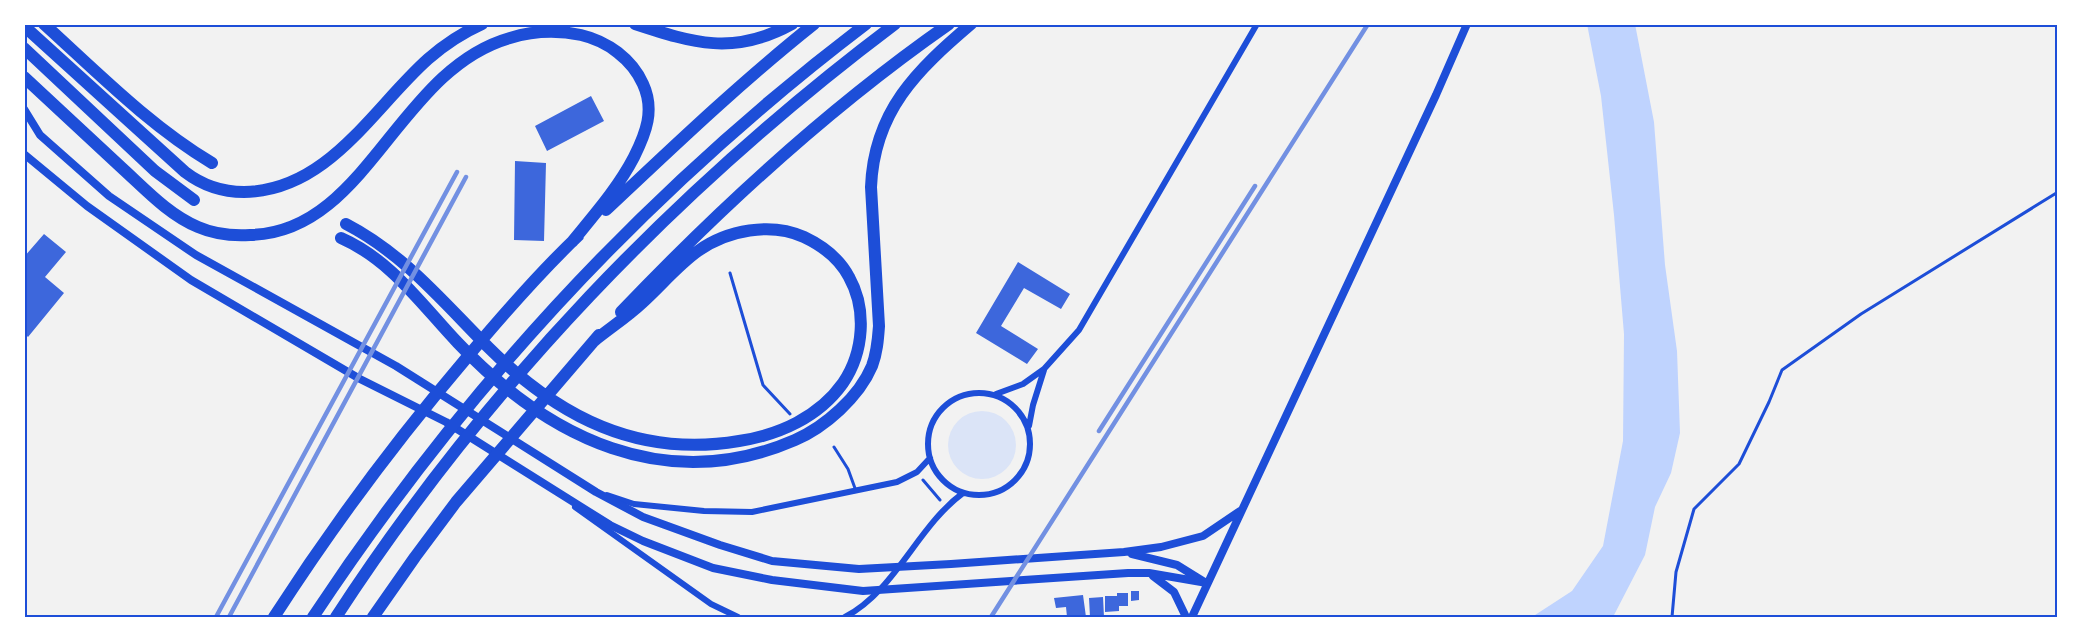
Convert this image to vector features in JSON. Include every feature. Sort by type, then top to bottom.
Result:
[{"type":"highway","points":[[44,24],[149,118],[176,140],[212,163]]},
{"type":"highway","points":[[24,26],[185,172],[217,188],[246,192],[281,186],[308,173],[325,161],[362,130],[428,59],[450,42],[482,24]]},
{"type":"highway","points":[[635,24],[685,40],[719,44],[765,37],[792,24]]},
{"type":"highway","points":[[274,617],[317,550],[367,482],[441,388],[515,302],[572,242],[706,116],[814,24]]},
{"type":"highway","points":[[313,617],[362,543],[419,466],[484,386],[542,321],[621,238],[695,167],[781,92],[866,24]]},
{"type":"highway","points":[[336,617],[386,542],[448,459],[493,403],[554,334],[621,263],[697,191],[796,103],[895,24]]},
{"type":"highway","points":[[373,617],[456,502],[594,341],[658,273],[760,176],[907,53],[949,24]]},
{"type":"highway","points":[[341,238],[368,251],[387,266],[472,357],[503,385],[555,422],[594,442],[642,458],[689,463],[727,459],[771,449],[799,438],[828,419],[850,398],[868,373],[879,337],[871,187],[878,143],[891,111],[923,66],[972,24]]},
{"type":"highway","points":[[24,77],[145,190],[179,217],[209,231],[231,235],[259,235],[294,228],[329,204],[355,179],[425,93],[466,58],[497,42],[527,33],[555,32],[583,35],[614,50],[632,67],[644,87],[649,114],[645,132],[627,170],[572,242]]},
{"type":"highway","points":[[24,48],[155,171],[194,200]]},
{"type":"highway","points":[[346,224],[373,238],[402,261],[434,290],[498,356],[543,394],[608,429],[630,437],[662,444],[714,445],[759,438],[782,430],[813,412],[832,397],[849,373],[859,343],[861,311],[851,279],[836,258],[822,247],[798,234],[784,230],[764,229],[727,236],[698,251],[641,304],[594,341]]},
{"type":"street","points":[[996,394],[1023,384],[1044,369],[1079,330],[1257,24]]},
{"type":"street","points":[[1192,617],[1467,24]]},
{"type":"street","points":[[24,110],[40,135],[109,196],[196,255],[396,366],[596,492],[643,517],[720,545],[772,561],[859,569],[1124,552],[1191,540],[1214,530],[1240,511]]},
{"type":"street","points":[[24,154],[87,206],[191,280],[360,379],[446,422],[610,525],[643,541],[713,568],[772,580],[863,591],[1086,574],[1149,573],[1207,583]]},
{"type":"street","points":[[1029,427],[1021,413],[1010,402],[996,394],[978,392],[959,396],[944,406],[932,422],[928,440],[930,459],[942,479],[963,493],[979,495],[995,493],[1010,485],[1021,474],[1029,459],[1031,443],[1029,427],[1044,369]]},
{"type":"street","points":[[596,492],[634,504],[704,511],[752,512],[897,482],[917,472],[930,459]]},
{"type":"street","points":[[540,482],[711,604],[738,617]]},
{"type":"street","points":[[845,617],[875,594],[945,506],[963,493]]},
{"type":"street","points":[[1124,552],[1177,565],[1207,583]]},
{"type":"street","points":[[1149,573],[1174,592],[1186,617]]},
{"type":"lane","points":[[730,273],[763,385],[790,414]]},
{"type":"lane","points":[[834,447],[848,469],[856,491]]},
{"type":"path","points":[[1672,617],[1676,572],[1694,509],[1739,464],[1782,370],[1861,314],[2058,192]]},
{"type":"path","points":[[922,479],[940,500]]},
{"type":"shaded area","points":[[975,411],[989,411],[1001,416],[1011,426],[1016,445],[1011,464],[1001,474],[989,479],[975,479],[963,474],[953,464],[948,452],[948,438],[953,426],[963,416]]},
{"type":"water","points":[[1587,24],[1635,24],[1654,122],[1665,265],[1677,351],[1680,433],[1671,473],[1655,507],[1645,555],[1613,617],[1532,617],[1572,591],[1603,546],[1623,441],[1624,334],[1614,215],[1601,96]]},
{"type":"building","points":[[591,96],[604,121],[547,151],[535,126]]},
{"type":"building","points":[[515,161],[546,163],[544,241],[514,240]]},
{"type":"building","points":[[44,234],[66,252],[45,277],[64,293],[28,337],[24,333],[24,257]]},
{"type":"building","points":[[1018,262],[1070,294],[1061,309],[1024,288],[1001,326],[1038,349],[1027,364],[976,333]]},
{"type":"building","points":[[1131,591],[1139,591],[1139,600],[1131,601]]},
{"type":"building","points":[[1117,593],[1128,593],[1128,606],[1119,606],[1119,611],[1105,612],[1105,596],[1117,596]]},
{"type":"building","points":[[1083,595],[1086,617],[1067,617],[1066,607],[1056,608],[1054,598]]},
{"type":"building","points":[[1103,597],[1104,617],[1090,617],[1089,598]]},
{"type":"railway","points":[[991,617],[1368,24]]},
{"type":"railway","points":[[216,617],[457,172]]},
{"type":"railway","points":[[229,617],[466,177]]},
{"type":"railway","points":[[1099,431],[1255,186]]}]
